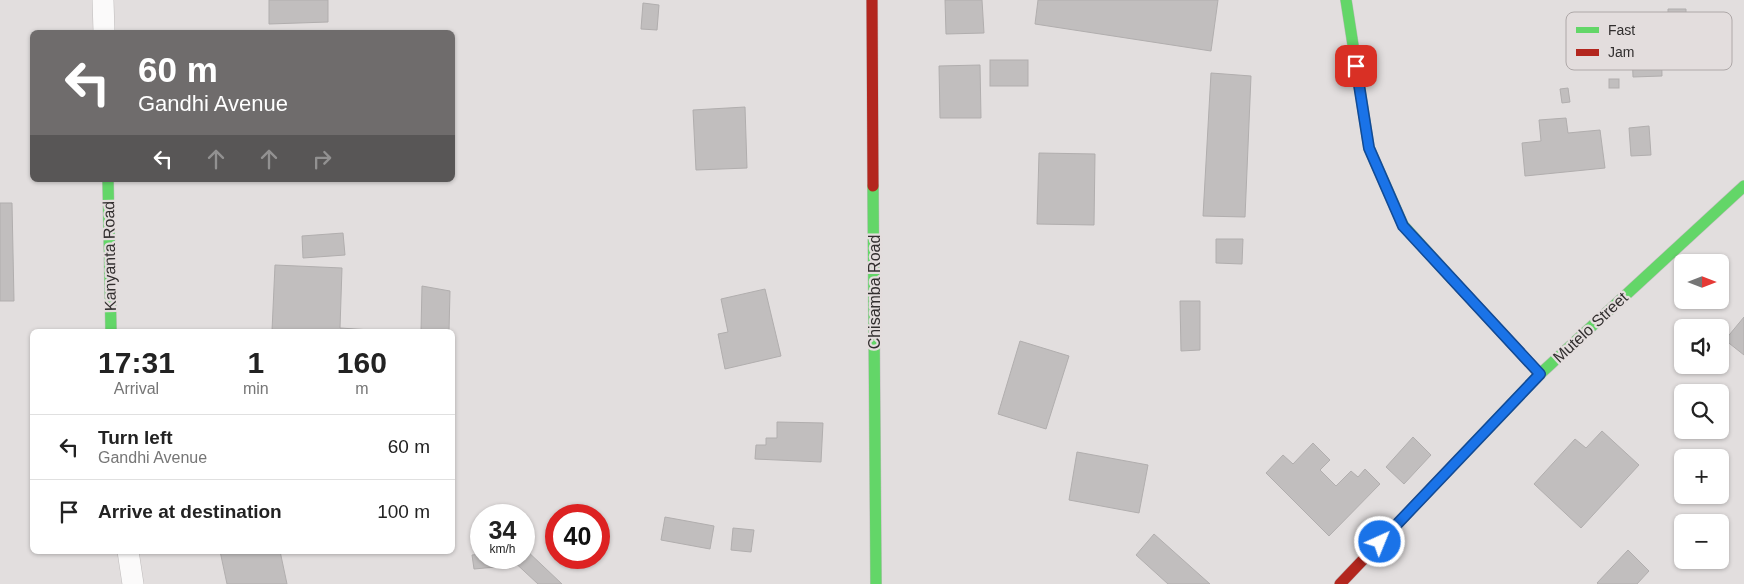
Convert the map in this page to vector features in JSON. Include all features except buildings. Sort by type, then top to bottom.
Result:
[{"type":"street","points":[[103,0],[104,30]]},
{"type":"street","name":"Chisamba Road","points":[[872,0],[876,584]]},
{"type":"street","points":[[1346,0],[1369,148],[1403,226],[1540,374]]},
{"type":"street","name":"Kanyanta Road","points":[[108,182],[112,329]]},
{"type":"street","name":"Mutelo Street","points":[[1340,584],[1540,374],[1744,186]]},
{"type":"street","points":[[128,554],[133,584]]},
{"type":"traffic: fast","points":[[1346,0],[1369,148],[1403,225],[1452,279]]},
{"type":"traffic: fast","points":[[108,182],[111,329]]},
{"type":"traffic: fast","points":[[873,186],[876,584]]},
{"type":"traffic: fast","points":[[1459,459],[1540,374],[1744,186]]},
{"type":"traffic: jam","points":[[872,0],[873,186]]},
{"type":"traffic: jam","points":[[1452,279],[1540,374]]},
{"type":"traffic: jam","points":[[1340,584],[1459,459]]},
{"type":"route","points":[[1356,66],[1369,148],[1403,226],[1540,374],[1380,542]]}]
